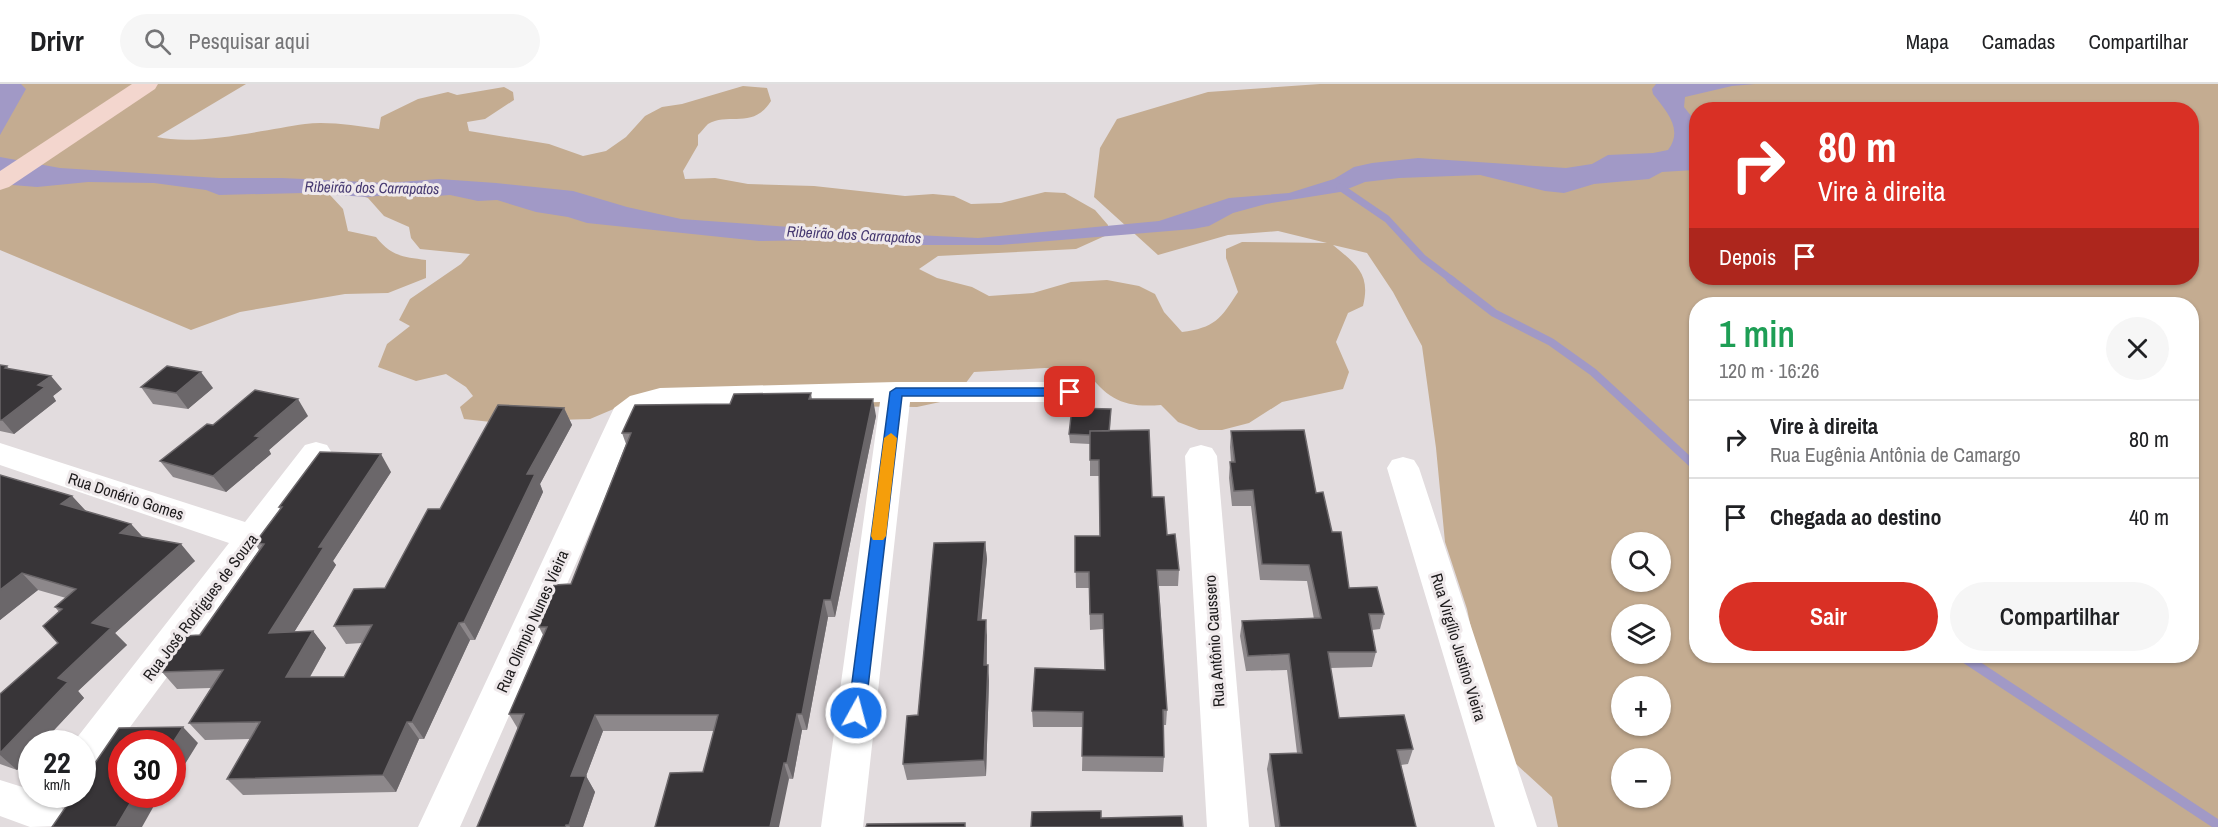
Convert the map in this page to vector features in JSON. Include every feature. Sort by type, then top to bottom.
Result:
[{"type":"street","points":[[0,182],[147,84]]},
{"type":"street","points":[[842,827],[896,392],[1070,392]]},
{"type":"street","name":"Rua Olímpio Nunes Vieira","points":[[439,827],[625,415],[646,401],[660,398],[896,392]]},
{"type":"street","name":"Rua José Rodrigues de Souza","points":[[96,743],[316,453]]},
{"type":"street","name":"Rua Donério Gomes","points":[[0,454],[253,538]]},
{"type":"street","name":"Rua Antônio Caussero","points":[[1201,456],[1228,827]]},
{"type":"street","name":"Rua Virgílio Justino Vieira","points":[[1403,468],[1516,827]]},
{"type":"street","points":[[0,798],[45,812]]},
{"type":"shaded area","points":[[0,84],[246,84],[157,137],[191,140],[314,123],[379,129],[381,117],[418,99],[448,92],[457,95],[504,87],[513,92],[514,100],[485,119],[467,122],[469,131],[549,144],[583,156],[606,151],[626,137],[645,116],[662,107],[682,104],[743,86],[767,88],[771,101],[757,115],[749,118],[716,121],[708,124],[698,135],[698,145],[683,171],[685,179],[715,178],[748,184],[814,186],[905,196],[933,194],[954,196],[971,204],[1001,203],[1045,192],[1065,193],[1095,210],[1108,225],[1107,235],[1076,249],[938,256],[919,269],[937,278],[972,287],[989,296],[1033,293],[1071,282],[1107,280],[1139,286],[1155,294],[1164,312],[1182,332],[1202,328],[1216,321],[1238,292],[1226,258],[1226,249],[1242,242],[1327,243],[1278,231],[1228,235],[1158,255],[1094,197],[1100,148],[1117,119],[1208,92],[1320,84],[2218,84],[2218,827],[1558,827],[1552,797],[1516,764],[1491,724],[1467,609],[1445,542],[1436,448],[1422,346],[1393,292],[1367,253],[1333,245],[1355,264],[1365,286],[1363,306],[1348,313],[1336,342],[1349,372],[1343,389],[1282,402],[1249,423],[1222,430],[1199,430],[1178,422],[1161,405],[1137,405],[1118,400],[1102,389],[1086,370],[1045,368],[974,372],[954,399],[917,407],[711,405],[616,408],[590,419],[491,422],[464,419],[460,407],[473,396],[466,387],[446,374],[416,381],[378,367],[387,344],[410,326],[399,320],[410,299],[461,264],[470,254],[420,249],[411,238],[409,227],[384,216],[368,198],[317,181],[343,209],[348,231],[376,237],[392,252],[426,260],[426,278],[388,293],[345,294],[240,312],[191,330],[0,250]]},
{"type":"water","points":[[0,84],[21,84],[26,89],[0,135]]},
{"type":"water","name":"Ribeirão dos Carrapatos","points":[[1656,84],[1755,84],[1732,86],[1685,97],[1684,107],[1689,113],[1689,170],[1662,172],[1649,179],[1594,184],[1564,193],[1545,191],[1480,175],[1399,178],[1365,182],[1340,192],[1266,204],[1233,213],[1209,226],[1193,229],[1000,245],[917,245],[822,240],[759,241],[587,223],[568,217],[536,212],[497,200],[478,201],[450,195],[368,197],[303,193],[219,195],[206,190],[154,183],[88,182],[37,187],[0,184],[0,157],[60,168],[219,178],[282,178],[386,183],[439,179],[573,191],[627,207],[681,219],[978,238],[1159,221],[1229,198],[1289,193],[1334,179],[1354,167],[1372,163],[1418,158],[1566,168],[1592,164],[1608,155],[1668,150],[1674,135],[1674,128],[1652,89]]},
{"type":"building","points":[[0,365],[7,366],[5,368],[51,376],[38,385],[45,387],[2,420],[0,420]]},
{"type":"building","points":[[167,366],[201,372],[176,393],[141,387]]},
{"type":"building","points":[[255,390],[298,399],[255,436],[260,437],[213,476],[160,461],[207,424],[213,425]]},
{"type":"building","points":[[811,393],[809,399],[873,399],[831,600],[824,600],[802,714],[797,714],[770,827],[655,827],[670,773],[703,772],[718,715],[595,715],[571,776],[586,776],[569,825],[565,827],[477,827],[524,714],[509,714],[547,627],[539,627],[554,585],[571,584],[631,433],[622,433],[635,405],[730,404],[734,394]]},
{"type":"building","points":[[498,405],[564,408],[527,474],[535,474],[464,622],[459,623],[412,722],[407,722],[383,775],[227,779],[260,722],[189,723],[223,670],[162,672],[184,636],[200,635],[264,544],[255,543],[320,452],[381,454],[319,547],[324,547],[269,633],[313,631],[286,677],[344,677],[372,625],[334,626],[354,589],[385,588],[428,509],[440,509]]},
{"type":"building","points":[[1072,408],[1111,409],[1109,431],[1090,431],[1090,435],[1069,434]]},
{"type":"building","points":[[1149,430],[1152,497],[1164,497],[1167,535],[1175,534],[1179,570],[1157,570],[1167,710],[1163,710],[1164,757],[1082,756],[1083,712],[1032,711],[1035,668],[1105,670],[1103,614],[1090,614],[1089,572],[1075,572],[1075,536],[1100,536],[1099,460],[1090,460],[1090,431]]},
{"type":"building","points":[[1304,430],[1316,493],[1323,492],[1332,532],[1341,532],[1349,588],[1377,587],[1384,614],[1369,614],[1376,652],[1328,652],[1339,718],[1404,715],[1413,749],[1397,750],[1416,827],[1280,827],[1270,754],[1302,753],[1289,654],[1248,656],[1242,621],[1321,618],[1309,565],[1262,564],[1253,490],[1234,491],[1230,462],[1235,462],[1231,431]]},
{"type":"building","points":[[0,475],[72,496],[61,504],[131,524],[120,533],[181,544],[92,623],[111,628],[58,678],[68,682],[22,730],[18,730],[18,734],[0,753],[0,694],[58,643],[43,626],[62,609],[55,607],[76,589],[22,573],[0,590]]},
{"type":"building","points":[[985,542],[978,620],[986,620],[984,665],[988,665],[984,760],[903,764],[907,716],[918,715],[934,543]]},
{"type":"building","points":[[183,727],[181,730],[118,730],[119,728]]},
{"type":"building","points":[[108,744],[108,808],[127,808],[116,827],[52,827],[65,808],[96,808],[96,762]]},
{"type":"building","points":[[1101,811],[1101,818],[1182,816],[1183,827],[1031,827],[1032,812]]},
{"type":"building","points":[[965,823],[965,827],[866,827],[867,824]]},
{"type":"waterway","points":[[1340,187],[1387,219],[1423,258],[1452,280]]},
{"type":"waterway","points":[[1450,279],[1494,313],[1551,342],[1593,372],[1689,461]]},
{"type":"waterway","points":[[1973,663],[2218,825]]},
{"type":"slow traffic","points":[[878,536],[891,438]]},
{"type":"route","points":[[856,713],[896,392],[1070,392]]}]
